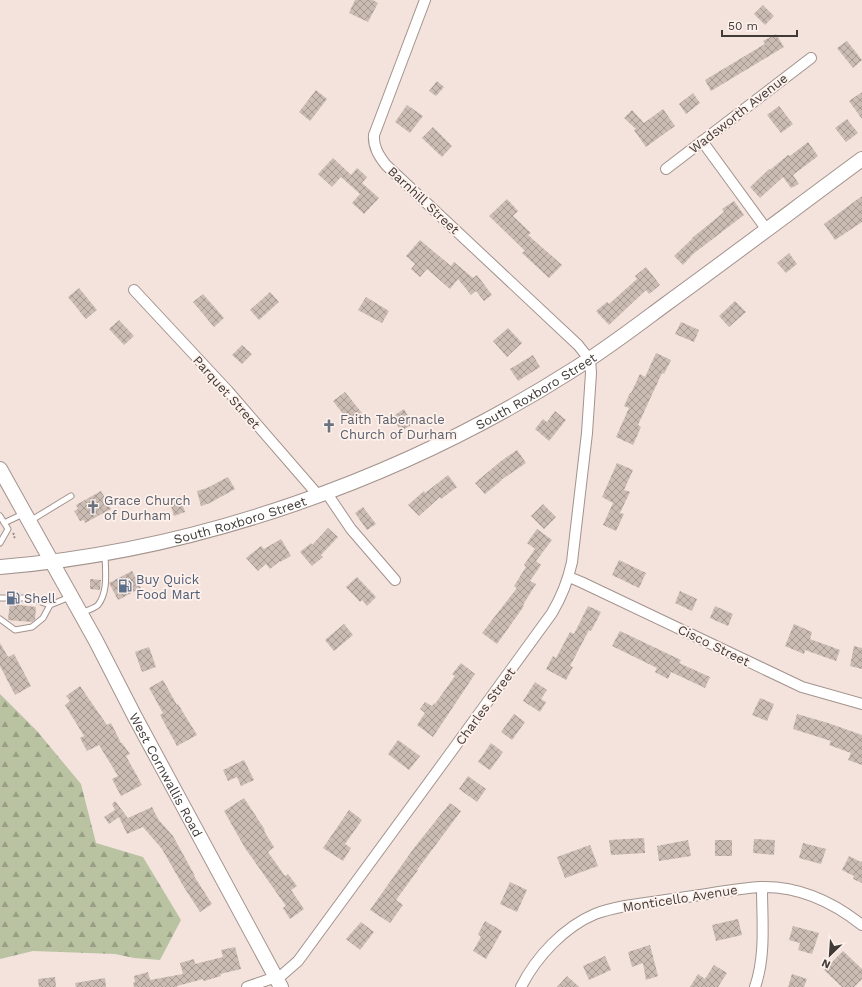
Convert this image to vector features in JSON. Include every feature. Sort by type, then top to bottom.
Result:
[{"type":"street","name":"Barnhill Street","points":[[425,0],[374,135],[373,142],[379,157],[578,345],[590,360]]},
{"type":"street","name":"Wadsworth Avenue","points":[[666,169],[811,58]]},
{"type":"street","points":[[702,141],[767,230]]},
{"type":"street","name":"South Roxboro Street","points":[[0,567],[51,561],[149,545],[214,528],[322,494],[434,447],[516,404],[590,360],[862,159]]},
{"type":"street","name":"Parquet Street","points":[[134,290],[322,494],[395,580]]},
{"type":"street","name":"Charles Street","points":[[247,987],[279,982],[298,960],[552,613],[562,596],[569,577],[573,554],[585,448],[591,372],[590,360]]},
{"type":"street","name":"West Cornwallis Road","points":[[0,469],[71,596],[279,982]]},
{"type":"street","name":"Cisco Street","points":[[569,577],[802,687],[862,704]]},
{"type":"street","points":[[755,987],[761,961],[763,930],[762,887]]},
{"type":"street","name":"Monticello Avenue","points":[[521,987],[544,952],[575,926],[594,915],[625,906],[741,889],[762,887],[777,888],[795,891],[820,899],[850,915],[862,925]]},
{"type":"lane","points":[[4,522],[27,517],[71,496]]},
{"type":"lane","points":[[0,516],[8,529],[0,543]]},
{"type":"lane","points":[[80,614],[98,605],[104,592],[106,577],[105,553]]},
{"type":"lane","points":[[0,619],[15,630],[32,628],[43,618],[50,605],[71,596]]},
{"type":"lane","points":[[0,598],[10,598]]},
{"type":"lane","points":[[20,598],[29,598],[50,605]]},
{"type":"green space","points":[[0,694],[37,731],[81,784],[96,843],[143,857],[181,920],[160,960],[134,958],[115,954],[33,951],[0,959]]},
{"type":"building","points":[[355,0],[373,0],[378,3],[368,22],[349,13]]},
{"type":"building","points":[[763,5],[774,16],[765,25],[754,14]]},
{"type":"building","points":[[776,34],[784,47],[711,91],[705,80],[765,44],[763,41]]},
{"type":"building","points":[[847,41],[862,60],[853,68],[837,48]]},
{"type":"building","points":[[437,81],[444,87],[436,96],[429,91]]},
{"type":"building","points":[[316,90],[327,99],[310,121],[299,112]]},
{"type":"building","points":[[862,92],[862,119],[849,101]]},
{"type":"building","points":[[693,93],[700,103],[686,114],[679,104]]},
{"type":"building","points":[[407,105],[423,116],[410,133],[395,122]]},
{"type":"building","points":[[779,106],[793,124],[781,133],[767,115]]},
{"type":"building","points":[[663,109],[675,126],[646,147],[634,130],[636,129],[624,118],[632,110],[644,123]]},
{"type":"building","points":[[847,119],[858,133],[846,142],[835,128]]},
{"type":"building","points":[[433,127],[452,146],[442,157],[422,138]]},
{"type":"building","points":[[808,142],[818,156],[793,175],[799,184],[791,188],[783,177],[760,198],[750,187],[769,169],[770,170],[788,155],[790,156]]},
{"type":"building","points":[[333,158],[351,175],[357,168],[367,177],[362,183],[379,198],[364,214],[352,203],[360,194],[341,177],[332,187],[318,174]]},
{"type":"building","points":[[862,196],[862,222],[835,240],[824,224]]},
{"type":"building","points":[[507,199],[518,211],[513,216],[531,233],[528,235],[562,265],[549,278],[522,253],[525,251],[489,216]]},
{"type":"building","points":[[734,201],[744,215],[693,254],[683,265],[674,256],[692,238],[724,212],[722,209]]},
{"type":"building","points":[[420,240],[451,266],[454,262],[473,278],[477,275],[492,295],[484,301],[476,291],[471,295],[458,279],[450,289],[427,269],[420,277],[411,269],[415,264],[406,256]]},
{"type":"building","points":[[789,253],[797,264],[786,273],[777,263]]},
{"type":"building","points":[[646,267],[660,285],[649,294],[646,290],[609,325],[596,311],[607,302],[609,304],[637,279],[635,276]]},
{"type":"building","points":[[79,288],[97,310],[86,319],[68,297]]},
{"type":"building","points":[[270,292],[279,302],[259,320],[250,310]]},
{"type":"building","points":[[203,294],[224,318],[214,327],[193,302]]},
{"type":"building","points":[[366,297],[389,311],[382,323],[358,310]]},
{"type":"building","points":[[735,301],[746,312],[729,327],[719,316]]},
{"type":"building","points":[[119,320],[134,336],[124,345],[109,329]]},
{"type":"building","points":[[681,322],[699,330],[694,342],[675,334]]},
{"type":"building","points":[[508,328],[522,343],[507,357],[493,341]]},
{"type":"building","points":[[242,345],[252,354],[242,364],[232,355]]},
{"type":"building","points":[[656,353],[671,360],[664,374],[662,373],[638,425],[641,427],[633,445],[616,437],[629,408],[624,406],[630,393],[640,374],[645,377]]},
{"type":"building","points":[[533,355],[540,367],[518,381],[510,369]]},
{"type":"building","points":[[345,392],[362,413],[350,423],[333,401]]},
{"type":"building","points":[[404,409],[413,424],[401,431],[392,417]]},
{"type":"building","points":[[555,411],[566,420],[549,441],[535,429],[543,419],[547,422]]},
{"type":"building","points":[[517,450],[526,463],[501,480],[485,494],[475,483],[501,461]]},
{"type":"building","points":[[617,463],[633,470],[624,490],[630,492],[620,513],[624,514],[616,531],[603,525],[613,503],[602,497]]},
{"type":"building","points":[[448,475],[457,487],[441,499],[440,497],[419,516],[408,505],[424,491],[425,493]]},
{"type":"building","points":[[228,477],[235,489],[210,503],[201,506],[197,491],[207,488]]},
{"type":"building","name":"Grace Church of Durham","points":[[101,491],[111,509],[85,523],[84,520],[80,521],[74,511],[78,509],[76,505]]},
{"type":"building","points":[[180,496],[185,512],[174,516],[169,499]]},
{"type":"building","points":[[543,504],[556,517],[544,529],[531,516]]},
{"type":"building","points":[[363,507],[376,524],[367,530],[355,513]]},
{"type":"building","points":[[328,528],[338,537],[321,555],[323,557],[312,566],[300,552],[311,543],[312,545]]},
{"type":"building","points":[[537,529],[552,540],[536,561],[541,565],[530,581],[536,584],[523,605],[524,606],[497,644],[482,633],[517,588],[514,586],[526,567],[524,565],[535,549],[527,543]]},
{"type":"building","points":[[281,539],[291,556],[280,561],[270,569],[266,564],[258,571],[246,558],[261,546],[264,549]]},
{"type":"building","points":[[619,560],[646,573],[639,588],[612,575]]},
{"type":"building","name":"Buy Quick Food Mart","points":[[132,571],[141,588],[118,600],[109,583]]},
{"type":"building","points":[[357,577],[376,597],[367,606],[362,600],[360,602],[346,587]]},
{"type":"building","points":[[90,579],[101,580],[100,590],[90,589]]},
{"type":"building","points":[[11,591],[21,593],[16,598],[20,602],[20,605],[36,607],[35,620],[32,622],[8,620],[10,602],[14,598],[10,594]]},
{"type":"building","points":[[680,591],[697,599],[692,611],[675,603]]},
{"type":"building","points":[[588,606],[601,612],[591,631],[589,630],[570,666],[573,667],[566,680],[546,669],[553,656],[556,658],[570,632],[574,634]]},
{"type":"building","points":[[715,606],[733,614],[728,626],[710,618]]},
{"type":"building","points":[[344,624],[353,635],[334,651],[325,640]]},
{"type":"building","points":[[794,624],[812,632],[810,639],[840,650],[836,661],[805,650],[804,654],[785,646]]},
{"type":"building","points":[[620,631],[681,660],[679,663],[710,677],[705,688],[671,672],[668,679],[655,672],[657,668],[612,646]]},
{"type":"building","points":[[0,643],[8,657],[14,654],[31,686],[15,695],[0,666]]},
{"type":"building","points":[[854,646],[862,648],[862,669],[850,666]]},
{"type":"building","points":[[149,647],[156,667],[142,672],[135,652]]},
{"type":"building","points":[[461,663],[475,674],[433,737],[417,725],[425,713],[420,709],[425,702],[432,706],[434,703],[435,704],[455,676],[452,674]]},
{"type":"building","points":[[163,680],[177,705],[178,704],[197,735],[177,746],[160,715],[163,713],[149,688]]},
{"type":"building","points":[[535,682],[547,690],[541,699],[546,702],[540,712],[523,701]]},
{"type":"building","points":[[80,686],[107,725],[111,723],[121,743],[130,754],[126,756],[142,785],[121,796],[112,779],[118,776],[99,745],[87,751],[80,738],[84,736],[65,705],[70,701],[66,696]]},
{"type":"building","points":[[760,698],[774,704],[767,721],[752,715]]},
{"type":"building","points":[[514,714],[525,722],[512,740],[501,732]]},
{"type":"building","points":[[797,714],[862,735],[862,765],[848,760],[851,753],[829,745],[831,741],[793,729]]},
{"type":"building","points":[[398,740],[420,756],[409,770],[388,754]]},
{"type":"building","points":[[491,743],[503,752],[490,770],[478,762]]},
{"type":"building","points":[[244,760],[254,780],[241,786],[237,777],[228,781],[223,770]]},
{"type":"building","points":[[468,776],[486,789],[477,802],[459,789]]},
{"type":"building","points":[[244,798],[265,830],[264,831],[274,847],[268,852],[285,876],[288,874],[297,886],[291,890],[304,909],[290,919],[283,908],[286,906],[245,848],[224,811]]},
{"type":"building","points":[[115,801],[128,818],[152,807],[158,819],[173,836],[194,876],[212,904],[200,912],[162,849],[143,827],[127,834],[119,817],[109,824],[104,817],[115,810],[112,804]]},
{"type":"building","points":[[450,803],[461,811],[396,900],[403,905],[390,923],[370,910],[414,848]]},
{"type":"building","points":[[349,810],[362,820],[345,844],[351,848],[343,861],[323,848]]},
{"type":"building","points":[[644,838],[645,853],[611,855],[609,840]]},
{"type":"building","points":[[754,839],[775,840],[774,855],[753,853]]},
{"type":"building","points":[[688,840],[691,856],[659,861],[657,846]]},
{"type":"building","points":[[715,840],[732,840],[732,856],[715,856]]},
{"type":"building","points":[[803,843],[826,849],[821,864],[799,858]]},
{"type":"building","points":[[590,845],[598,866],[565,878],[557,857]]},
{"type":"building","points":[[849,856],[861,862],[862,861],[862,883],[853,879],[854,876],[842,870]]},
{"type":"building","points":[[510,882],[527,890],[517,912],[500,904]]},
{"type":"building","points":[[738,919],[742,935],[716,941],[712,925]]},
{"type":"building","points":[[485,921],[502,931],[486,959],[473,951],[481,937],[478,934]]},
{"type":"building","points":[[361,922],[374,932],[360,950],[346,939]]},
{"type":"building","points":[[793,926],[819,933],[812,954],[798,950],[800,943],[789,940]]},
{"type":"building","points":[[650,945],[658,976],[646,980],[643,963],[632,967],[628,952]]},
{"type":"building","points":[[235,947],[241,969],[220,974],[221,976],[204,981],[203,979],[177,987],[134,987],[134,976],[148,972],[150,980],[183,974],[180,963],[194,959],[195,964],[223,957],[221,950]]},
{"type":"building","points":[[843,951],[862,969],[862,979],[854,987],[842,987],[824,970]]},
{"type":"building","points":[[605,956],[611,970],[589,980],[583,966]]},
{"type":"building","points":[[714,965],[727,973],[718,987],[690,987],[698,974],[705,979]]},
{"type":"building","points":[[792,974],[807,979],[804,987],[788,987]]},
{"type":"building","points":[[567,976],[579,987],[557,987]]},
{"type":"building","points":[[55,977],[56,987],[39,987],[38,979]]},
{"type":"building","points":[[105,978],[106,987],[76,987],[75,983]]},
{"type":"place","name":"Faith Tabernacle Church of Durham","points":[[329,426]]},
{"type":"place","name":"Grace Church of Durham","points":[[93,507]]},
{"type":"place","name":"Buy Quick Food Mart","points":[[125,586]]},
{"type":"place","name":"Shell","points":[[13,598]]}]
